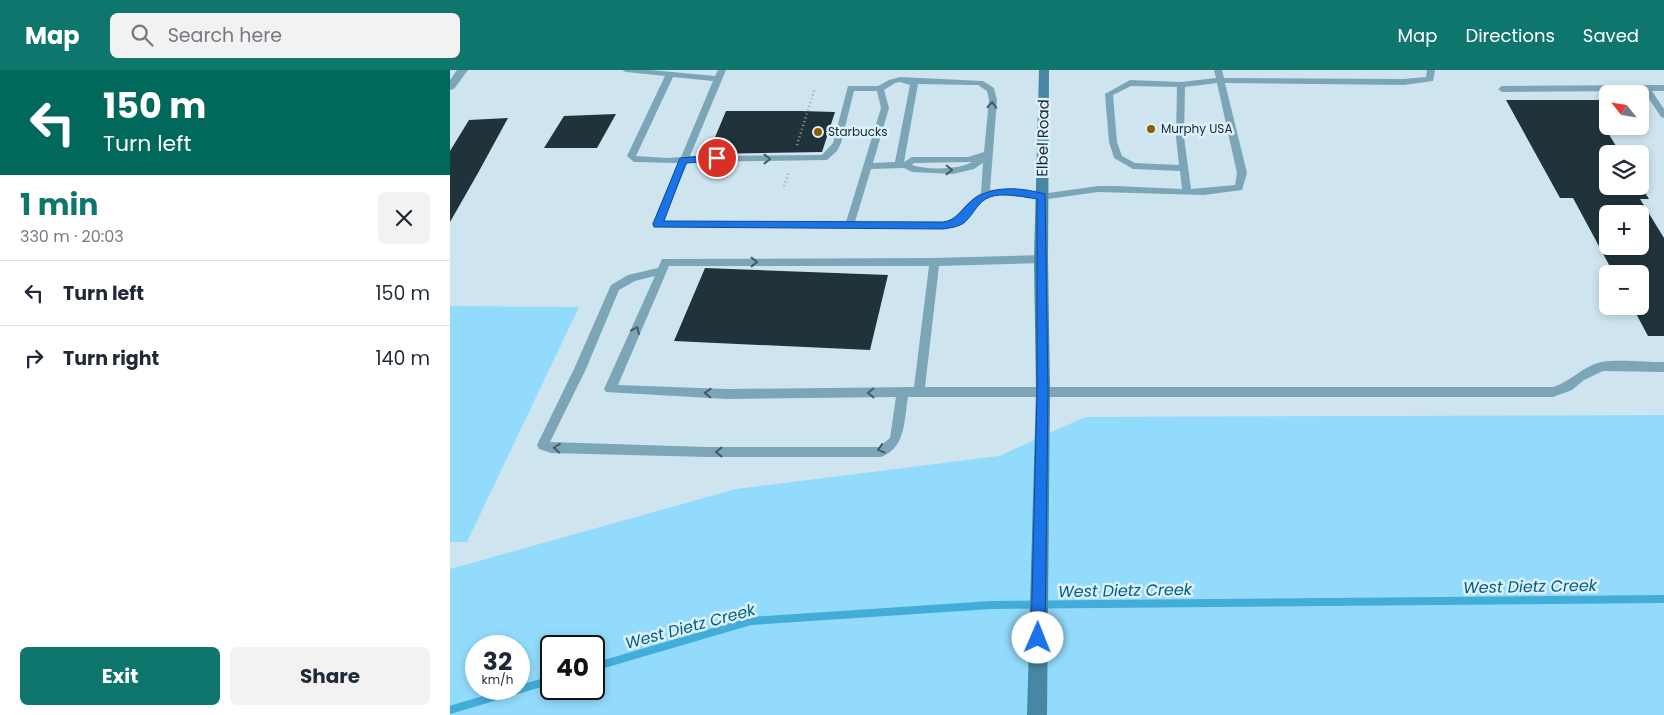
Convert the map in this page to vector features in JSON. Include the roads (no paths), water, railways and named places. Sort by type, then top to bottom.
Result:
[{"type":"street","points":[[450,87],[463,70]]},
{"type":"street","name":"Elbel Road","points":[[1037,715],[1044,70]]},
{"type":"lane","points":[[626,70],[670,74],[720,74],[657,224],[931,227],[953,224],[962,219],[970,207],[985,195],[995,192],[1042,196],[1098,189],[1218,193],[1239,188],[1242,173],[1218,70]]},
{"type":"lane","points":[[1184,168],[1133,166],[1118,158],[1113,142],[1109,94],[1130,83],[1181,85],[1220,80],[1404,82],[1430,79],[1431,70]]},
{"type":"lane","points":[[670,74],[631,156],[634,159],[824,158],[834,149],[851,88],[880,89],[888,82],[894,80],[980,83],[991,90],[993,100],[985,195]]},
{"type":"lane","points":[[903,165],[914,84],[910,81]]},
{"type":"lane","points":[[1181,85],[1180,137],[1188,192]]},
{"type":"lane","points":[[1502,89],[1599,88]]},
{"type":"lane","points":[[1649,88],[1664,88]]},
{"type":"lane","points":[[849,226],[885,108],[880,89]]},
{"type":"lane","points":[[1649,92],[1664,115]]},
{"type":"lane","points":[[868,166],[903,165],[912,169],[963,170],[974,167],[987,154]]},
{"type":"lane","points":[[1041,259],[934,262],[666,262],[610,389],[727,394],[903,392],[1553,392],[1568,387],[1580,377],[1602,366],[1664,367]]},
{"type":"lane","points":[[920,392],[934,262]]},
{"type":"lane","points":[[662,272],[642,274],[624,280],[616,288],[544,445],[551,448],[707,452],[880,452],[889,447],[895,440],[903,392]]},
{"type":"waterway","name":"West Dietz Creek","points":[[605,664],[751,621],[991,605],[1664,599]]},
{"type":"waterway","name":"West Dietz Creek","points":[[450,710],[540,683]]},
{"type":"place","name":"Murphy USA","points":[[1151,129]]},
{"type":"place","name":"Starbucks","points":[[818,132]]}]
